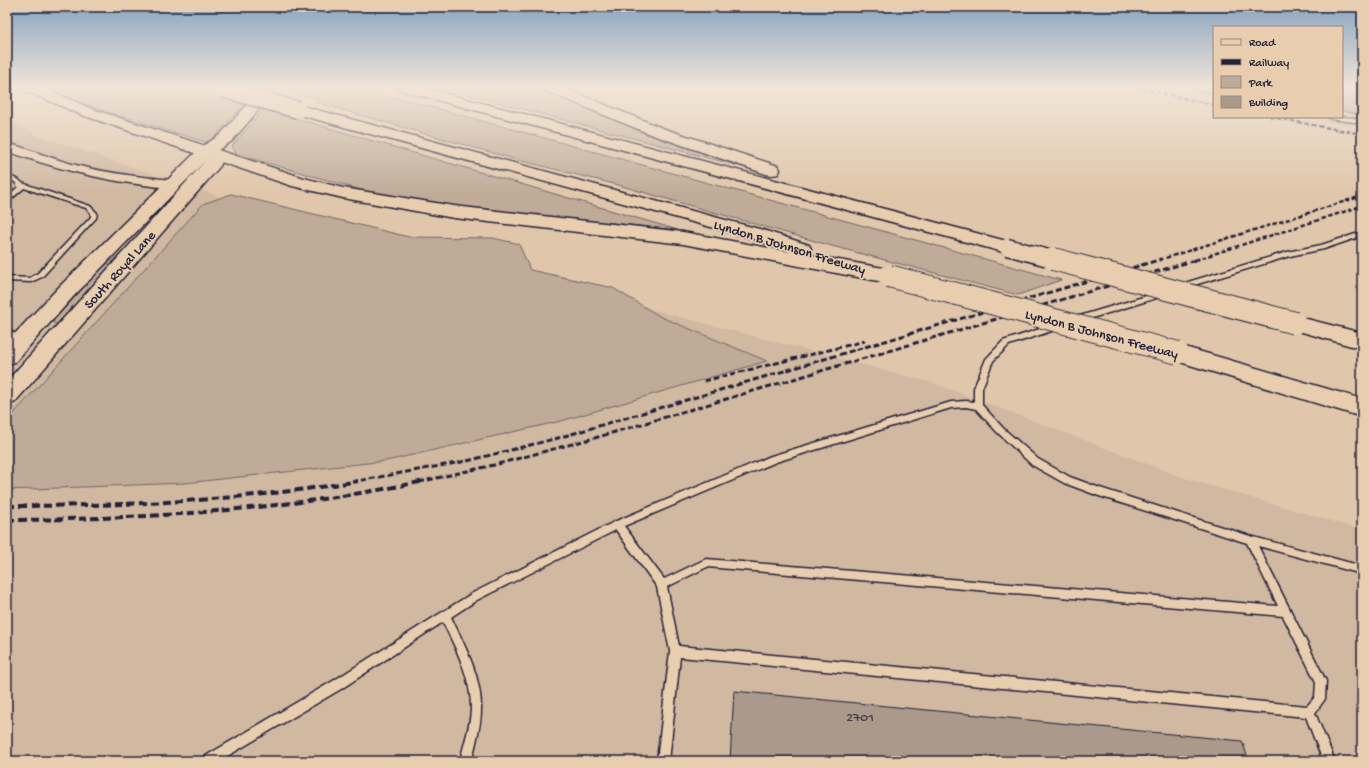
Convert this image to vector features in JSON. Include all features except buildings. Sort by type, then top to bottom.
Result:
[{"type":"main road","points":[[119,123],[298,182],[343,193],[400,204],[454,212],[683,238],[889,276]]},
{"type":"main road","name":"South Royal Lane","points":[[7,396],[144,242],[212,154],[239,123]]},
{"type":"main road","name":"Lyndon B Johnson Freeway","points":[[346,123],[757,234],[889,276],[1178,353],[1362,408]]},
{"type":"main road","points":[[541,123],[1362,341]]},
{"type":"main road","points":[[636,123],[760,167],[870,200],[939,229]]},
{"type":"main road","name":"South Royal Lane","points":[[7,356],[12,339],[118,240],[173,184],[212,154]]},
{"type":"main road","points":[[118,240],[144,242]]},
{"type":"main road","points":[[12,339],[53,343]]},
{"type":"street","points":[[7,147],[39,159],[105,177],[140,182],[173,184]]},
{"type":"lane","points":[[7,177],[21,184],[88,207],[94,213],[94,217],[40,275],[31,280],[7,279]]},
{"type":"lane","points":[[7,200],[21,187],[21,184]]},
{"type":"lane","points":[[978,406],[978,388],[986,366],[993,355],[1006,343],[1282,256],[1322,247],[1362,234]]},
{"type":"lane","points":[[208,761],[337,685],[474,597],[617,525],[774,459],[903,418],[951,405],[966,404],[978,406],[1000,430],[1035,462],[1067,480],[1099,492],[1250,540],[1362,570]]},
{"type":"lane","points":[[617,525],[662,585],[675,651],[663,761]]},
{"type":"lane","points":[[1250,540],[1321,681],[1320,699],[1309,712]]},
{"type":"lane","points":[[662,585],[706,562],[1286,611]]},
{"type":"lane","points":[[445,615],[466,664],[476,702],[475,723],[466,761]]},
{"type":"lane","points":[[675,651],[1309,712]]},
{"type":"lane","points":[[1309,712],[1329,761]]},
{"type":"shaded area","points":[[7,123],[15,123],[36,135],[221,197],[933,383],[1184,478],[1362,530],[1362,761],[7,761]]},
{"type":"shaded area","points":[[1330,123],[1362,123],[1362,127]]},
{"type":"green space","points":[[143,123],[227,123],[212,140],[205,142]]},
{"type":"green space","points":[[252,123],[311,123],[678,230],[443,205],[365,191],[236,154],[232,146]]},
{"type":"green space","points":[[388,123],[489,123],[1061,280],[1018,295],[832,246],[618,185],[514,159]]},
{"type":"green space","points":[[575,123],[633,123],[741,163],[739,166]]},
{"type":"green space","points":[[231,194],[409,237],[493,238],[519,244],[530,270],[613,288],[661,317],[767,361],[561,421],[386,461],[185,483],[7,490],[7,421],[203,204]]},
{"type":"green space","points":[[117,256],[119,256],[103,277],[60,323],[54,324],[54,320],[97,273]]},
{"type":"railway","points":[[1302,123],[1362,134]]},
{"type":"railway","points":[[1159,260],[1362,196]]},
{"type":"railway","points":[[1195,260],[1362,206]]},
{"type":"railway","points":[[354,482],[467,461],[558,438],[1162,259]]},
{"type":"railway","points":[[420,482],[494,465],[598,437],[1199,259]]},
{"type":"railway","points":[[704,381],[865,341]]},
{"type":"railway","points":[[354,482],[358,481]]},
{"type":"railway","points":[[7,506],[95,505],[227,498],[354,482]]},
{"type":"railway","points":[[7,520],[112,518],[217,511],[321,499],[420,482]]}]
